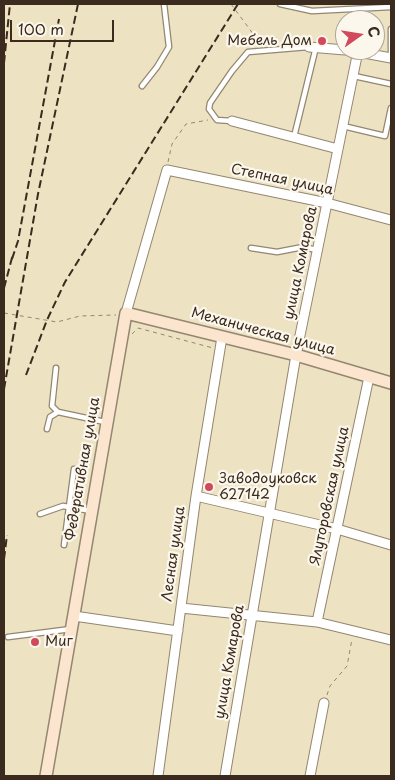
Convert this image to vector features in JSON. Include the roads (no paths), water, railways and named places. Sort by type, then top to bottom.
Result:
[{"type":"street","points":[[312,47],[335,49]]},
{"type":"street","name":"улица Комарова","points":[[225,776],[296,355],[356,60]]},
{"type":"street","points":[[232,121],[338,149]]},
{"type":"street","name":"Степная улица","points":[[167,170],[327,203],[391,220]]},
{"type":"street","name":"Федеративная улица","points":[[46,776],[126,313],[167,170]]},
{"type":"street","name":"Механическая улица","points":[[126,313],[296,355],[391,383]]},
{"type":"street","name":"Лесная улица","points":[[158,776],[196,496],[222,337]]},
{"type":"street","name":"Ялуторовская улица","points":[[317,622],[369,377]]},
{"type":"street","points":[[196,496],[270,513],[391,545]]},
{"type":"street","points":[[181,608],[317,622],[391,640]]},
{"type":"street","points":[[74,616],[178,631]]},
{"type":"street","points":[[310,776],[324,703]]},
{"type":"lane","points":[[142,86],[158,67],[169,46],[164,4]]},
{"type":"lane","points":[[280,4],[312,11],[391,5]]},
{"type":"lane","points":[[391,29],[391,58]]},
{"type":"lane","points":[[232,121],[217,120],[212,114],[210,103],[248,52],[312,47],[294,137]]},
{"type":"lane","points":[[353,76],[391,84]]},
{"type":"lane","points":[[343,126],[385,136],[391,108]]},
{"type":"lane","points":[[251,248],[277,252],[302,247],[317,250]]},
{"type":"lane","points":[[56,368],[52,406],[58,412],[106,422]]},
{"type":"lane","points":[[47,429],[50,417],[58,412]]},
{"type":"lane","points":[[64,546],[74,469]]},
{"type":"lane","points":[[40,514],[59,507],[92,511]]},
{"type":"lane","points":[[8,638],[72,629]]},
{"type":"railway","points":[[4,63],[10,4]]},
{"type":"railway","points":[[4,389],[38,194],[78,4]]},
{"type":"railway","points":[[26,375],[47,320],[65,282],[238,4]]},
{"type":"railway","points":[[12,259],[18,241],[59,19]]},
{"type":"railway","points":[[4,288],[13,254]]},
{"type":"railway","points":[[4,559],[7,535]]},
{"type":"place","name":"Мебель Дом","points":[[322,41]]},
{"type":"place","name":"Заводоуковск 627142","points":[[209,487]]},
{"type":"place","name":"Миг","points":[[35,642]]}]
